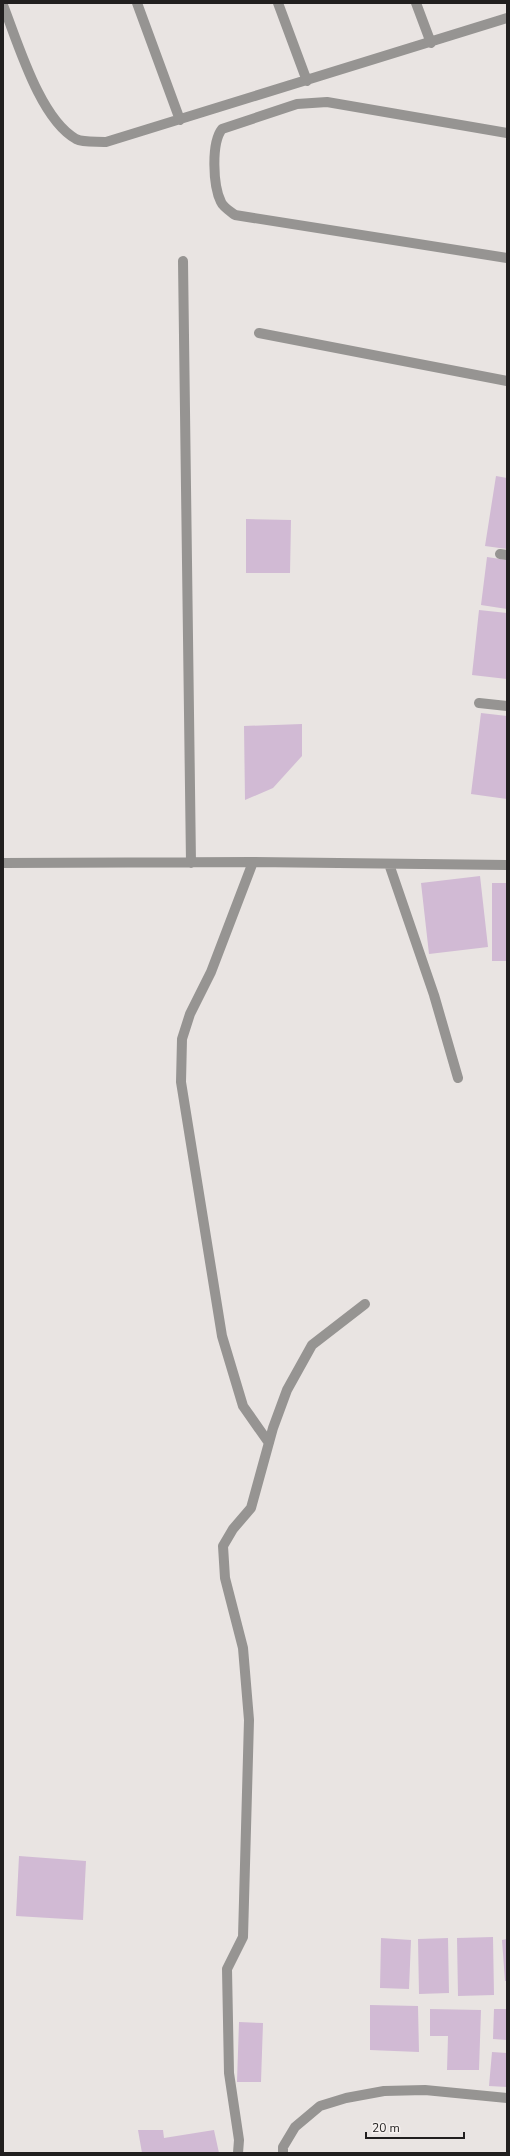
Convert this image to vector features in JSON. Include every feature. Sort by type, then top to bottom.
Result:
[{"type":"street","points":[[137,3],[180,120]]},
{"type":"street","points":[[278,3],[307,81]]},
{"type":"street","points":[[416,3],[431,43]]},
{"type":"street","points":[[3,5],[24,60],[44,104],[60,128],[78,140],[106,142],[431,43],[507,18]]},
{"type":"street","points":[[507,133],[327,102],[297,104],[222,129],[217,136],[214,176],[221,203],[235,215],[507,258]]},
{"type":"street","points":[[183,261],[191,863]]},
{"type":"street","points":[[259,333],[507,381]]},
{"type":"street","points":[[479,703],[507,706]]},
{"type":"street","points":[[3,862],[253,862],[507,865]]},
{"type":"street","points":[[253,862],[211,972],[190,1014],[182,1039],[181,1082],[222,1336],[244,1406],[269,1443]]},
{"type":"street","points":[[389,864],[434,995],[458,1078]]},
{"type":"street","points":[[238,2153],[239,2140],[228,2073],[227,1969],[243,1937],[249,1720],[243,1648],[225,1578],[223,1546],[233,1529],[251,1508],[269,1443],[287,1390],[312,1345],[365,1304]]},
{"type":"street","points":[[282,2153],[283,2147],[294,2127],[320,2106],[346,2098],[384,2091],[425,2090],[507,2098]]},
{"type":"building","points":[[496,476],[507,478],[507,549],[485,546]]},
{"type":"building","points":[[246,519],[291,520],[290,573],[246,573]]},
{"type":"building","points":[[487,557],[507,560],[507,609],[481,605]]},
{"type":"building","points":[[479,610],[507,613],[507,679],[472,675]]},
{"type":"building","points":[[481,713],[507,716],[507,799],[471,794]]},
{"type":"building","points":[[302,724],[302,756],[273,788],[245,800],[244,726]]},
{"type":"building","points":[[480,876],[488,947],[429,954],[421,883]]},
{"type":"building","points":[[492,883],[507,883],[507,961],[492,961]]},
{"type":"building","points":[[19,1856],[86,1861],[83,1920],[16,1916]]},
{"type":"building","points":[[493,1937],[494,1995],[458,1996],[457,1938]]},
{"type":"building","points":[[381,1938],[411,1940],[409,1989],[380,1988]]},
{"type":"building","points":[[448,1938],[449,1993],[419,1994],[418,1939]]},
{"type":"building","points":[[507,1939],[507,1981],[505,1981],[502,1940]]},
{"type":"building","points":[[370,2005],[418,2006],[419,2052],[370,2050]]},
{"type":"building","points":[[430,2009],[481,2010],[479,2070],[447,2070],[448,2036],[430,2036]]},
{"type":"building","points":[[494,2009],[507,2009],[507,2040],[493,2039]]},
{"type":"building","points":[[239,2022],[263,2023],[261,2082],[237,2082]]},
{"type":"building","points":[[492,2052],[507,2053],[507,2087],[489,2086]]},
{"type":"building","points":[[138,2130],[163,2130],[164,2138],[214,2130],[219,2153],[142,2153]]}]
